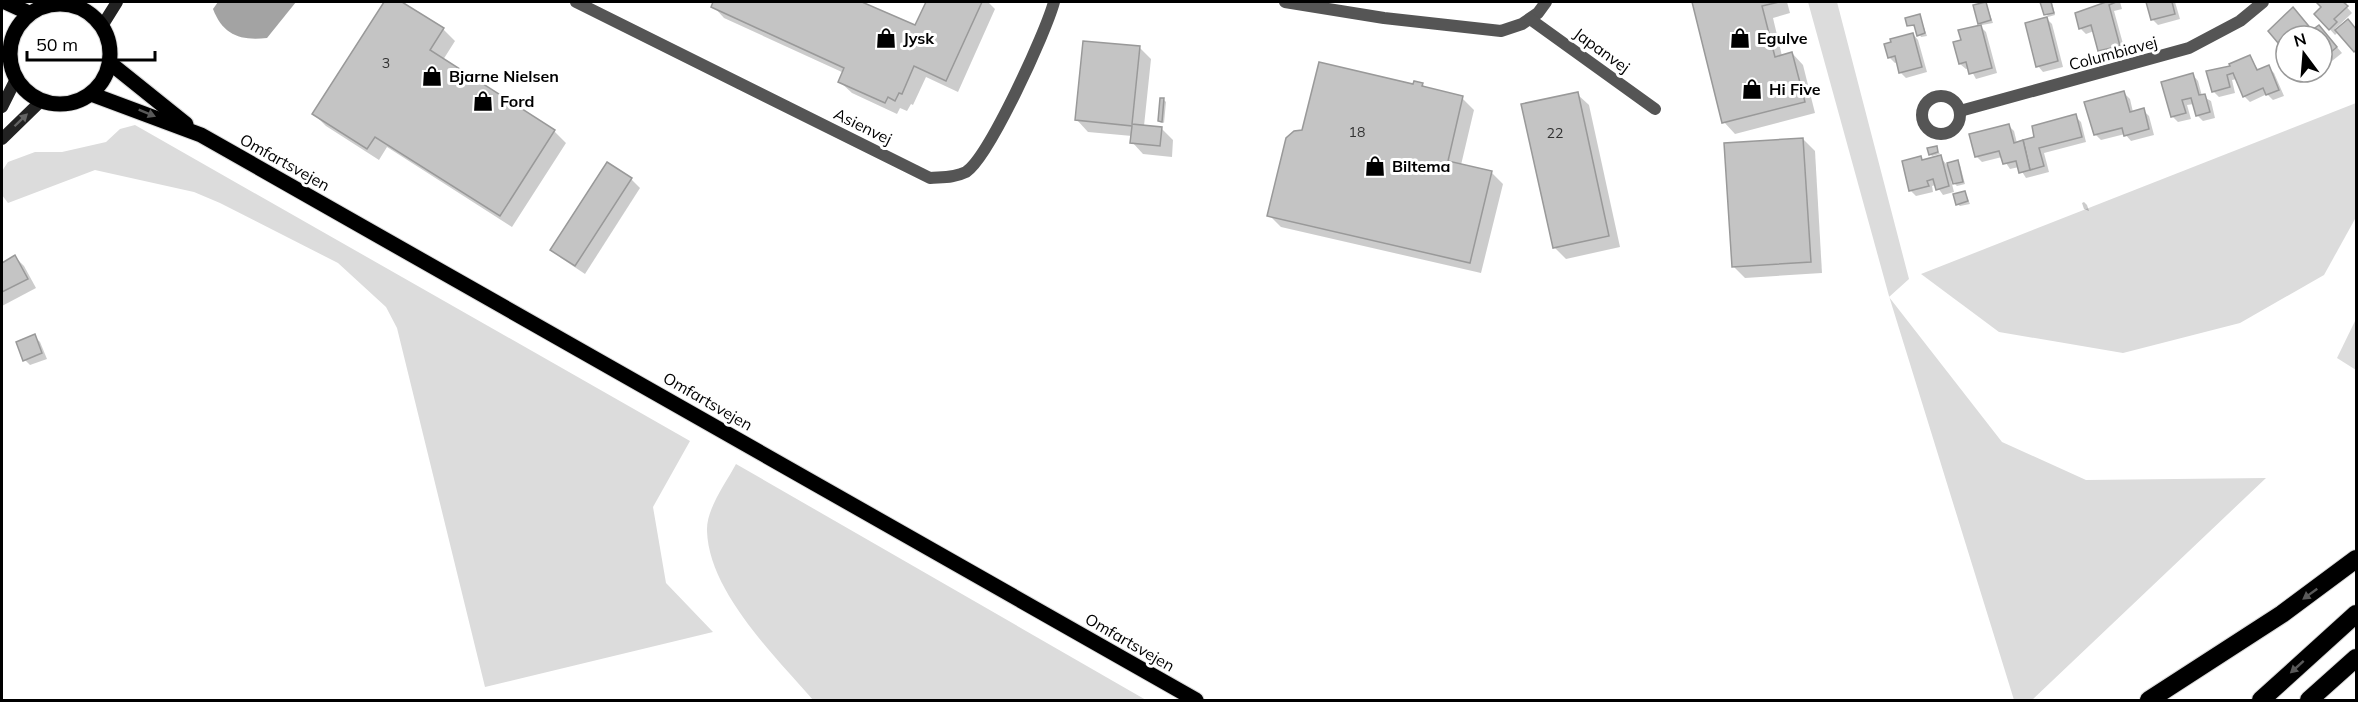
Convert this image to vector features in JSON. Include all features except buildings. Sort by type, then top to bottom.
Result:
[{"type":"highway","points":[[2149,700],[2282,614],[2356,559]]},
{"type":"highway","points":[[2261,700],[2356,614]]},
{"type":"highway","points":[[2309,700],[2356,658]]},
{"type":"main road","points":[[5,2],[29,14]]},
{"type":"main road","points":[[102,26],[117,2]]},
{"type":"main road","points":[[74,3],[102,26],[108,38],[110,63],[106,75],[92,94],[67,104],[41,101],[22,88],[16,79],[6,41],[29,14],[43,6],[74,3]]},
{"type":"main road","name":"Omfartsvejen","points":[[110,63],[201,135],[1196,700]]},
{"type":"main road","points":[[2,107],[16,79]]},
{"type":"main road","name":"Omfartsvejen","points":[[92,94],[201,135]]},
{"type":"main road","points":[[2,140],[41,101]]},
{"type":"street","name":"Asienvej","points":[[576,2],[930,177],[950,177],[966,172],[981,158],[1035,53],[1054,2]]},
{"type":"street","points":[[1285,2],[1384,18],[1501,31],[1530,19],[1546,2]]},
{"type":"street","name":"Columbiavej","points":[[1960,111],[2159,59],[2189,48],[2240,21],[2263,2]]},
{"type":"street","name":"Japanvej","points":[[1530,19],[1654,109]]},
{"type":"shaded area","points":[[218,2],[296,2],[267,38],[257,39],[241,37],[227,30],[213,9]]},
{"type":"shaded area","points":[[1808,2],[1837,2],[1909,279],[1889,297],[1889,296]]},
{"type":"shaded area","points":[[2356,103],[2355,219],[2324,275],[2240,323],[2123,353],[1999,332],[1921,274]]},
{"type":"shaded area","points":[[135,125],[690,441],[653,507],[666,583],[713,632],[485,687],[397,328],[386,307],[338,263],[194,192],[95,170],[8,203],[2,195],[2,171],[8,162],[35,152],[62,152],[106,142],[120,129]]},
{"type":"shaded area","points":[[1890,298],[2002,442],[2086,480],[2266,478],[2032,700],[2014,700]]},
{"type":"shaded area","points":[[2356,319],[2356,370],[2337,358]]},
{"type":"shaded area","points":[[736,464],[1146,700],[813,700],[746,622],[719,577],[711,554],[707,531],[710,514],[717,496]]},
{"type":"place","name":"Jysk","points":[[886,38]]},
{"type":"place","name":"Egulve","points":[[1740,38]]},
{"type":"place","name":"Bjarne Nielsen","points":[[432,76]]},
{"type":"place","name":"Hi Five","points":[[1752,89]]},
{"type":"place","name":"Ford","points":[[483,101]]},
{"type":"place","name":"Biltema","points":[[1375,166]]}]
